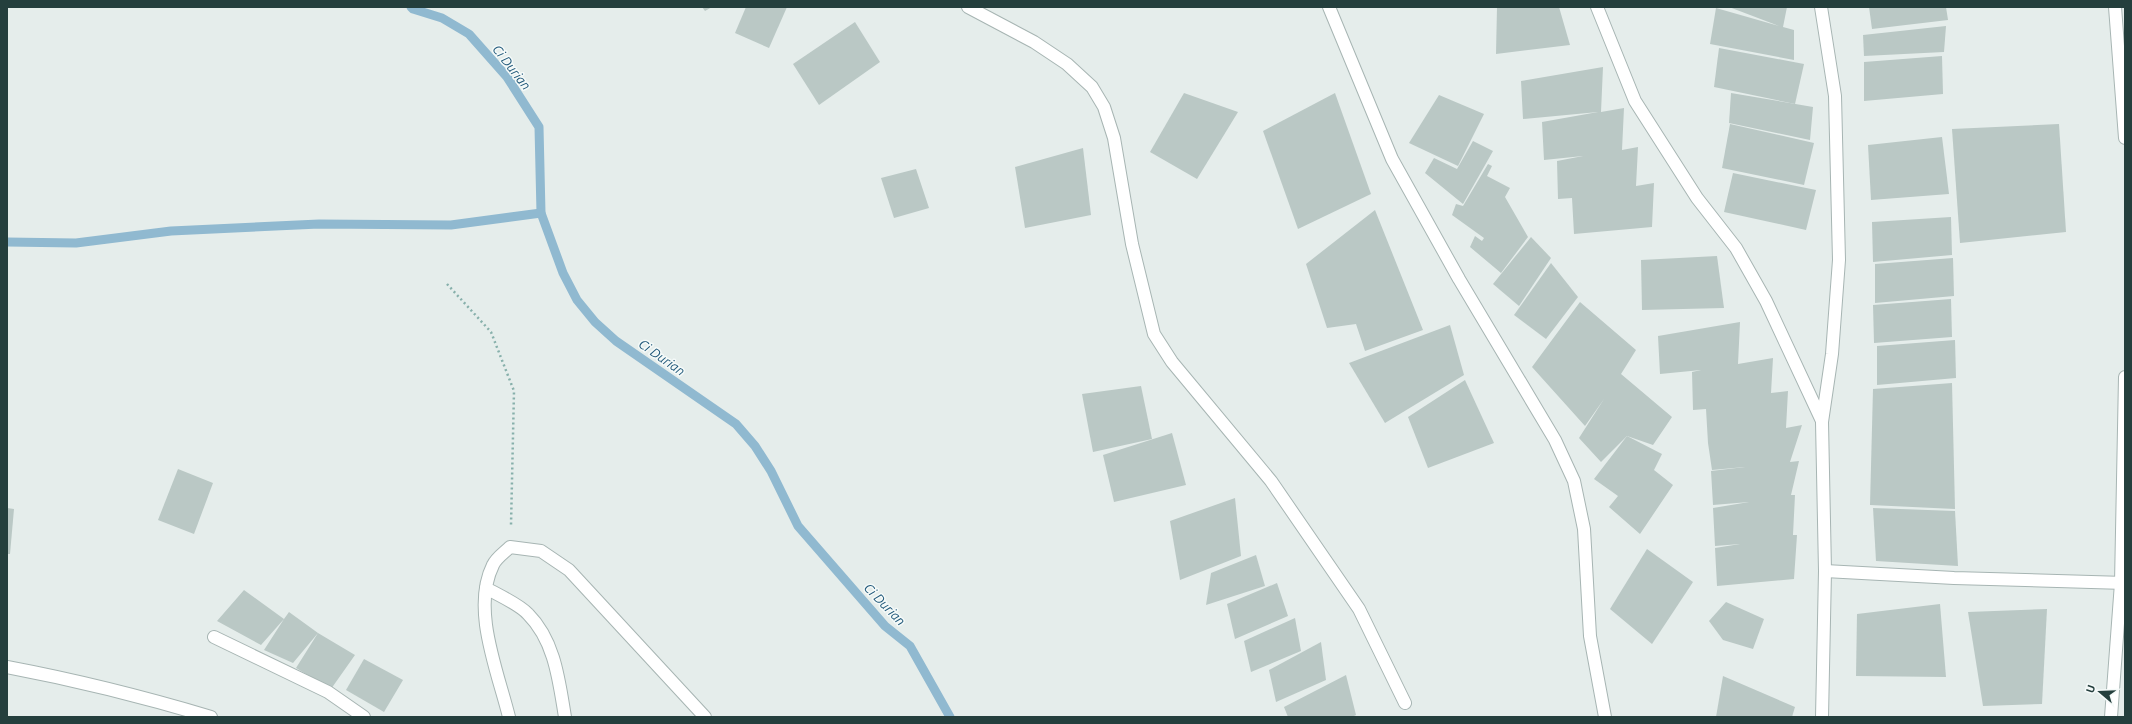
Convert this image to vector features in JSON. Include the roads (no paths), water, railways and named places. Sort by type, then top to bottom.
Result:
[{"type":"street","points":[[968,7],[1034,42],[1067,64],[1092,87],[1104,107],[1114,138],[1132,244],[1154,334],[1172,362],[1271,481],[1359,609],[1405,704]]},
{"type":"street","points":[[1329,7],[1392,158],[1459,279],[1556,440],[1574,481],[1584,529],[1590,636],[1605,717]]},
{"type":"street","points":[[1597,7],[1635,101],[1697,198],[1736,248],[1766,301],[1822,422]]},
{"type":"street","points":[[1821,7],[1835,96],[1839,260],[1832,354],[1822,422],[1825,571],[1822,717]]},
{"type":"street","points":[[2115,7],[2125,138]]},
{"type":"street","points":[[2111,717],[2123,583],[2125,377]]},
{"type":"street","points":[[509,717],[485,624],[486,588],[493,564],[510,547],[541,551],[569,570],[705,717]]},
{"type":"street","points":[[1825,571],[2123,583]]},
{"type":"street","points":[[486,588],[528,613],[547,640],[559,677],[565,717]]},
{"type":"street","points":[[214,637],[328,692],[364,717]]},
{"type":"street","points":[[7,667],[70,679],[146,698],[211,717]]},
{"type":"waterway","name":"Ci Durian","points":[[411,7],[413,9],[442,18],[469,34],[507,77],[539,127],[541,213],[563,273],[577,300],[595,322],[616,341],[736,424],[755,446],[771,471],[798,526],[885,626],[910,646],[950,717]]},
{"type":"waterway","points":[[7,242],[76,243],[171,231],[319,224],[451,225],[541,213]]}]
